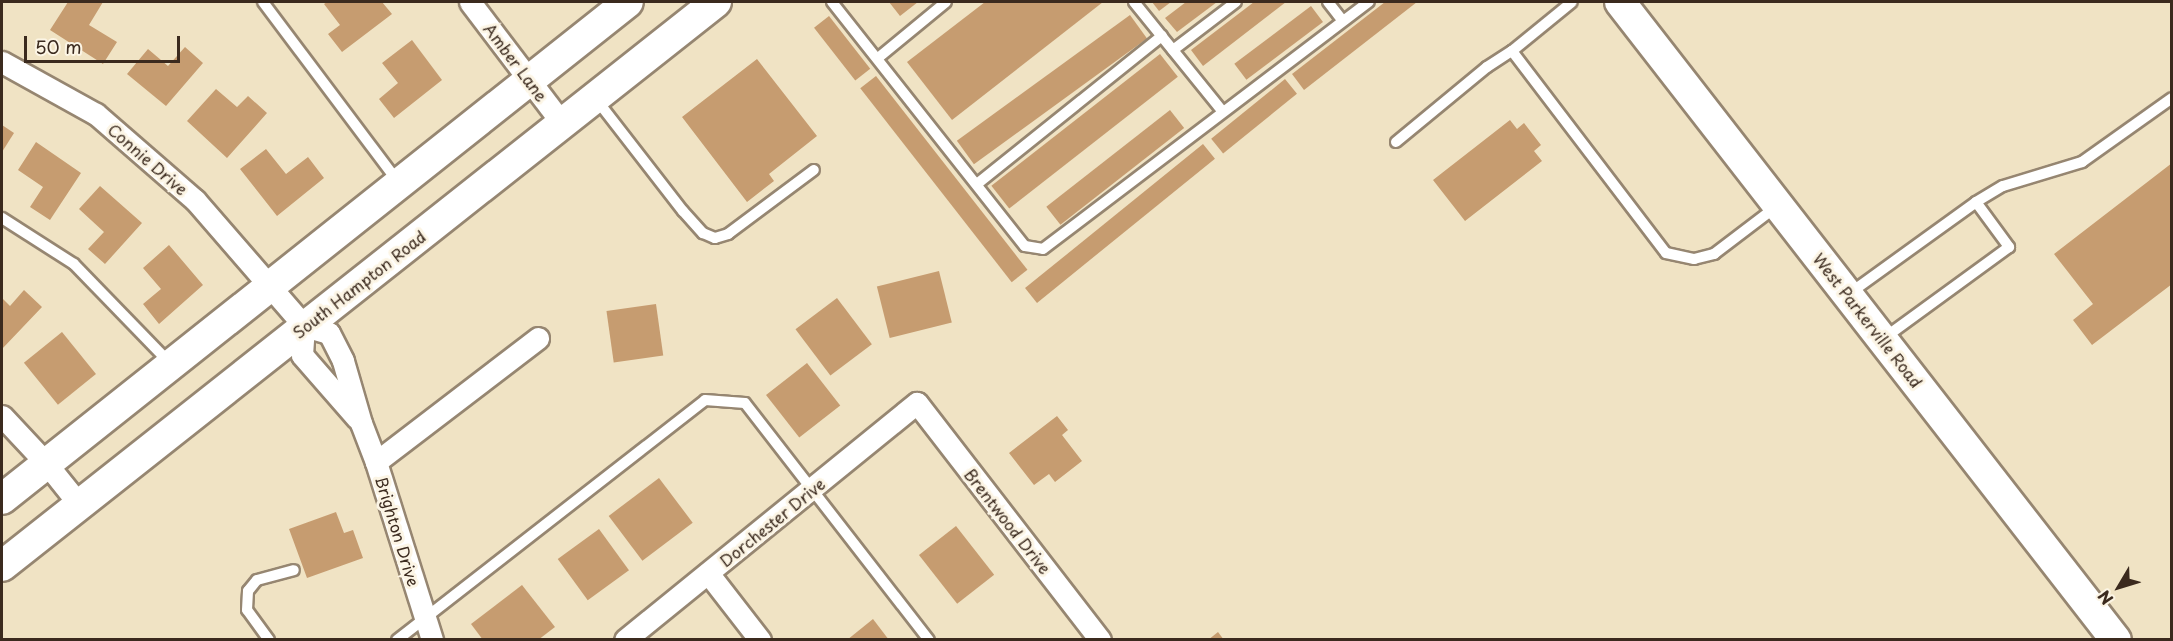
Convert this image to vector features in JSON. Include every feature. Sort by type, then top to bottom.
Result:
[{"type":"main road","points":[[2,499],[628,2]]},
{"type":"main road","name":"South Hampton Road","points":[[2,566],[716,2]]},
{"type":"main road","name":"West Parkerville Road","points":[[1620,2],[2116,639]]},
{"type":"street","name":"Amber Lane","points":[[471,2],[562,123]]},
{"type":"street","name":"Connie Drive","points":[[2,62],[96,114],[195,200],[271,285],[304,326]]},
{"type":"street","name":"Brighton Drive","points":[[361,423],[302,355],[304,326],[329,333],[343,361],[432,639]]},
{"type":"street","points":[[376,462],[538,338]]},
{"type":"street","name":"Dorchester Drive","points":[[625,639],[813,490],[917,403]]},
{"type":"street","name":"Brentwood Drive","points":[[917,403],[1100,639]]},
{"type":"street","points":[[2,416],[46,463],[79,504]]},
{"type":"street","points":[[708,573],[760,639]]},
{"type":"lane","points":[[263,2],[399,183]]},
{"type":"lane","points":[[832,2],[1025,246],[1043,249],[1369,2]]},
{"type":"lane","points":[[878,58],[946,2]]},
{"type":"lane","points":[[1134,2],[1223,112]]},
{"type":"lane","points":[[1173,50],[1236,2]]},
{"type":"lane","points":[[1328,2],[1343,21]]},
{"type":"lane","points":[[1396,142],[1487,67],[1512,51],[1572,2]]},
{"type":"lane","points":[[977,184],[1162,36]]},
{"type":"lane","points":[[1512,51],[1666,252],[1694,259],[1714,254],[1778,205]]},
{"type":"lane","points":[[595,97],[682,211],[704,233],[715,238],[728,234],[814,170]]},
{"type":"lane","points":[[1848,295],[1976,202],[2003,186],[2082,162],[2172,98]]},
{"type":"lane","points":[[1883,339],[2009,248],[1976,202]]},
{"type":"lane","points":[[2,218],[74,264],[171,364]]},
{"type":"lane","points":[[397,639],[705,400],[745,403],[929,639]]},
{"type":"lane","points":[[269,639],[247,610],[248,591],[257,580],[294,570]]},
{"type":"building","points":[[68,2],[103,2],[89,25],[117,42],[103,64],[50,30]]},
{"type":"building","points":[[327,2],[382,2],[392,14],[342,52],[328,34],[340,25],[324,4]]},
{"type":"building","points":[[889,2],[918,2],[900,16]]},
{"type":"building","points":[[985,2],[1103,2],[952,120],[907,62]]},
{"type":"building","points":[[1152,2],[1171,2],[1159,11]]},
{"type":"building","points":[[1186,2],[1217,2],[1177,32],[1165,18]]},
{"type":"building","points":[[1254,2],[1286,2],[1203,66],[1191,50]]},
{"type":"building","points":[[1385,2],[1417,2],[1304,90],[1292,74]]},
{"type":"building","points":[[1311,6],[1323,22],[1246,80],[1234,64]]},
{"type":"building","points":[[1130,15],[1147,38],[974,164],[957,141]]},
{"type":"building","points":[[829,16],[870,69],[855,80],[814,28]]},
{"type":"building","points":[[412,40],[442,80],[394,118],[379,99],[398,83],[382,63]]},
{"type":"building","points":[[185,47],[203,63],[166,106],[127,74],[148,49],[168,66]]},
{"type":"building","points":[[1160,54],[1178,77],[1009,209],[991,186]]},
{"type":"building","points":[[757,59],[817,136],[769,174],[774,181],[747,202],[682,117]]},
{"type":"building","points":[[876,76],[1027,270],[1012,282],[860,88]]},
{"type":"building","points":[[1285,79],[1297,94],[1223,154],[1211,139]]},
{"type":"building","points":[[216,89],[237,107],[248,96],[267,113],[227,158],[187,121]]},
{"type":"building","points":[[1170,110],[1184,128],[1060,225],[1046,207]]},
{"type":"building","points":[[1510,120],[1517,129],[1524,123],[1541,145],[1534,151],[1542,161],[1465,221],[1433,180]]},
{"type":"building","points":[[2,125],[14,133],[2,152]]},
{"type":"building","points":[[36,142],[81,173],[50,220],[30,207],[43,187],[18,170]]},
{"type":"building","points":[[1203,144],[1215,159],[1037,303],[1025,288]]},
{"type":"building","points":[[266,149],[286,174],[308,157],[324,178],[277,216],[240,169]]},
{"type":"building","points":[[2172,163],[2172,284],[2092,345],[2073,320],[2093,304],[2054,254]]},
{"type":"building","points":[[100,186],[142,223],[105,264],[88,249],[104,232],[79,209]]},
{"type":"building","points":[[169,245],[203,285],[159,324],[143,304],[161,289],[143,268]]},
{"type":"building","points":[[939,271],[952,322],[890,338],[877,286]]},
{"type":"building","points":[[24,290],[42,307],[2,349],[2,298],[10,306]]},
{"type":"building","points":[[837,298],[872,344],[830,376],[795,329]]},
{"type":"building","points":[[656,304],[663,355],[614,362],[606,311]]},
{"type":"building","points":[[62,332],[96,374],[58,405],[24,363]]},
{"type":"building","points":[[807,363],[840,406],[799,438],[766,395]]},
{"type":"building","points":[[1057,416],[1068,430],[1062,435],[1082,461],[1055,482],[1049,474],[1034,485],[1009,453]]},
{"type":"building","points":[[659,478],[693,523],[642,561],[609,516]]},
{"type":"building","points":[[336,512],[344,533],[353,530],[363,558],[307,578],[289,529]]},
{"type":"building","points":[[956,526],[994,575],[957,604],[919,555]]},
{"type":"building","points":[[599,529],[629,570],[588,600],[558,559]]},
{"type":"building","points":[[522,585],[555,627],[538,640],[483,640],[471,624]]},
{"type":"building","points":[[873,619],[889,640],[847,640]]},
{"type":"building","points":[[1218,632],[1224,640],[1208,640]]}]
